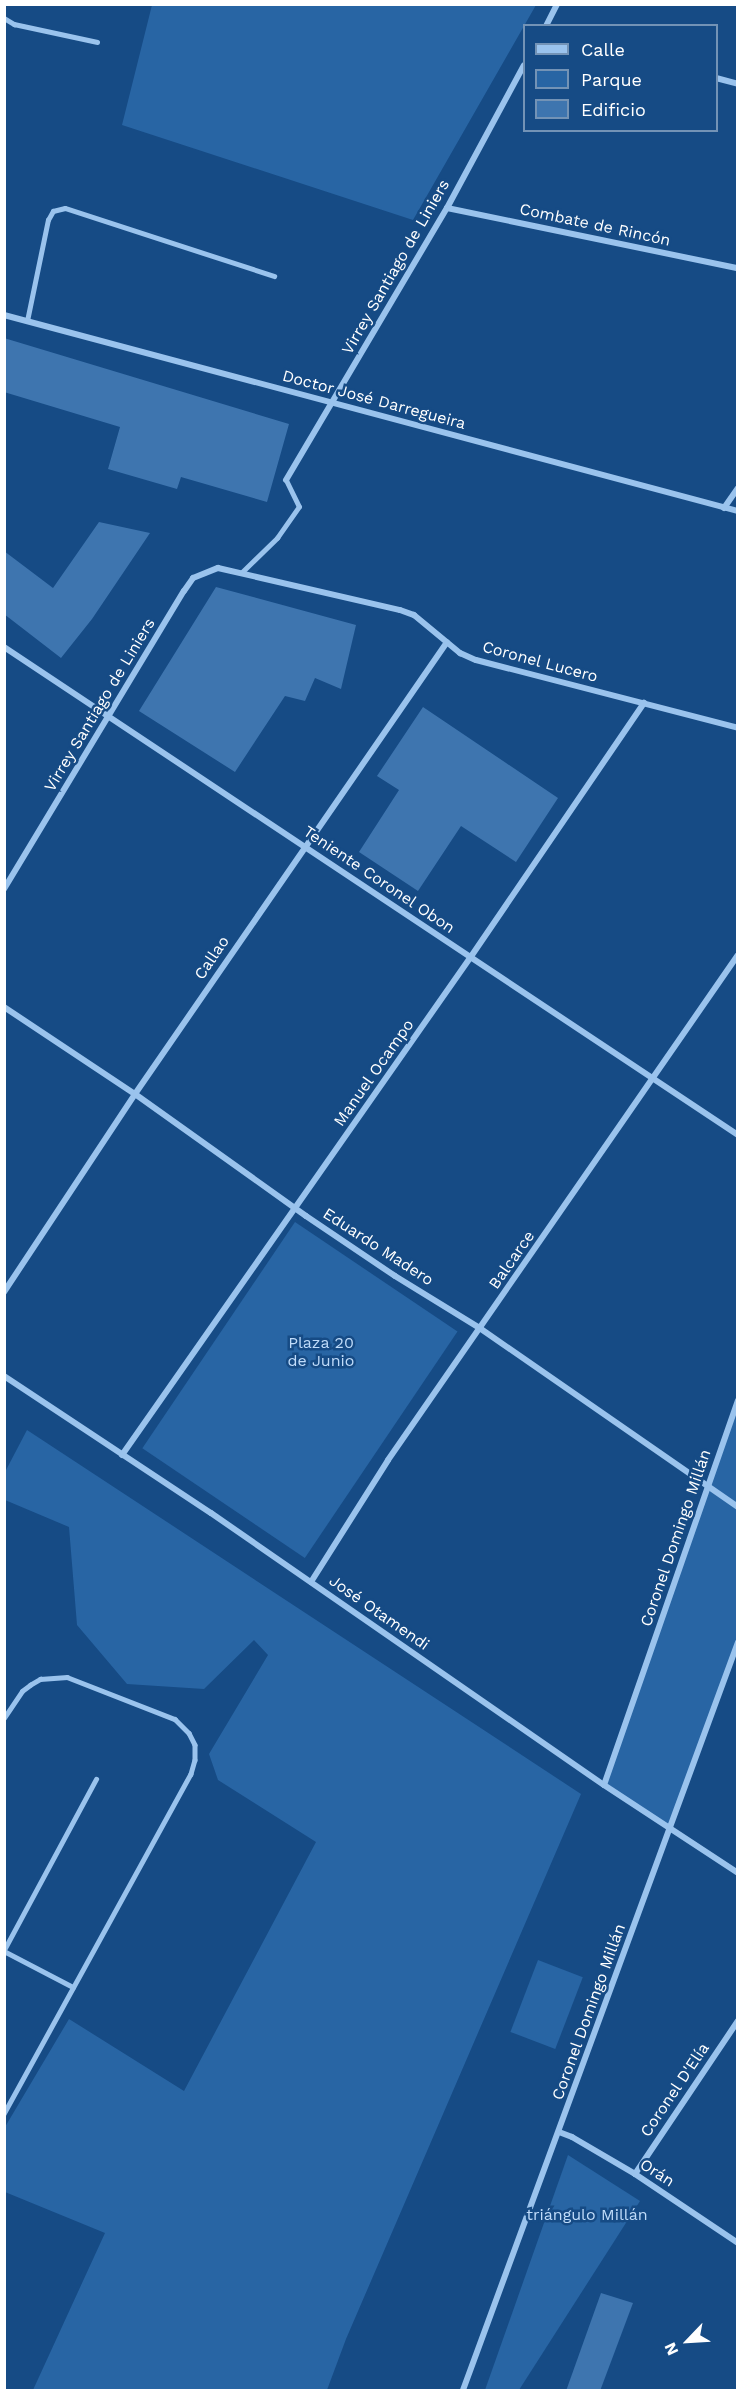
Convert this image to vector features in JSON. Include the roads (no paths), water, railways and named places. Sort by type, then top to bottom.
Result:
[{"type":"street","points":[[547,24],[557,4]]},
{"type":"street","name":"Virrey Santiago de Liniers","points":[[285,480],[447,208],[523,69]]},
{"type":"street","points":[[718,78],[738,84]]},
{"type":"street","name":"Combate de Rincón","points":[[447,208],[738,268]]},
{"type":"street","name":"Doctor José Darregueira","points":[[4,315],[738,512]]},
{"type":"street","points":[[724,508],[738,489]]},
{"type":"street","name":"Virrey Santiago de Liniers","points":[[4,890],[193,578],[218,568],[242,572]]},
{"type":"street","name":"Coronel Lucero","points":[[242,572],[414,615],[460,653],[476,660],[738,728]]},
{"type":"street","name":"Callao","points":[[4,1292],[135,1094],[447,642]]},
{"type":"street","name":"Teniente Coronel Obon","points":[[4,647],[738,1135]]},
{"type":"street","name":"Manuel Ocampo","points":[[122,1455],[470,958],[644,703]]},
{"type":"street","name":"Balcarce","points":[[311,1582],[388,1461],[654,1080],[738,955]]},
{"type":"street","name":"Eduardo Madero","points":[[4,1007],[135,1094],[295,1209],[395,1276],[481,1329],[738,1507]]},
{"type":"street","name":"José Otamendi","points":[[4,1376],[212,1513],[604,1785],[738,1873]]},
{"type":"street","name":"Coronel Domingo Millán","points":[[604,1785],[738,1401]]},
{"type":"street","name":"Coronel Domingo Millán","points":[[463,2391],[738,1642]]},
{"type":"street","name":"Coronel D'Elía","points":[[635,2174],[738,2021]]},
{"type":"street","name":"Orán","points":[[559,2132],[572,2137],[635,2174],[738,2243]]},
{"type":"lane","points":[[4,18],[14,24],[97,42]]},
{"type":"lane","points":[[27,321],[48,219],[53,211],[65,208],[274,276]]},
{"type":"lane","points":[[242,572],[277,538],[299,507],[285,480]]},
{"type":"lane","points":[[4,1718],[22,1691],[30,1684],[40,1679],[67,1677],[176,1719],[189,1732],[195,1745],[195,1760],[191,1774],[4,2114]]},
{"type":"lane","points":[[73,1987],[4,1951],[96,1779]]},
{"type":"park label","name":"Plaza 20 de Junio","points":[[321,1352]]},
{"type":"park label","name":"triángulo Millán","points":[[587,2215]]}]
